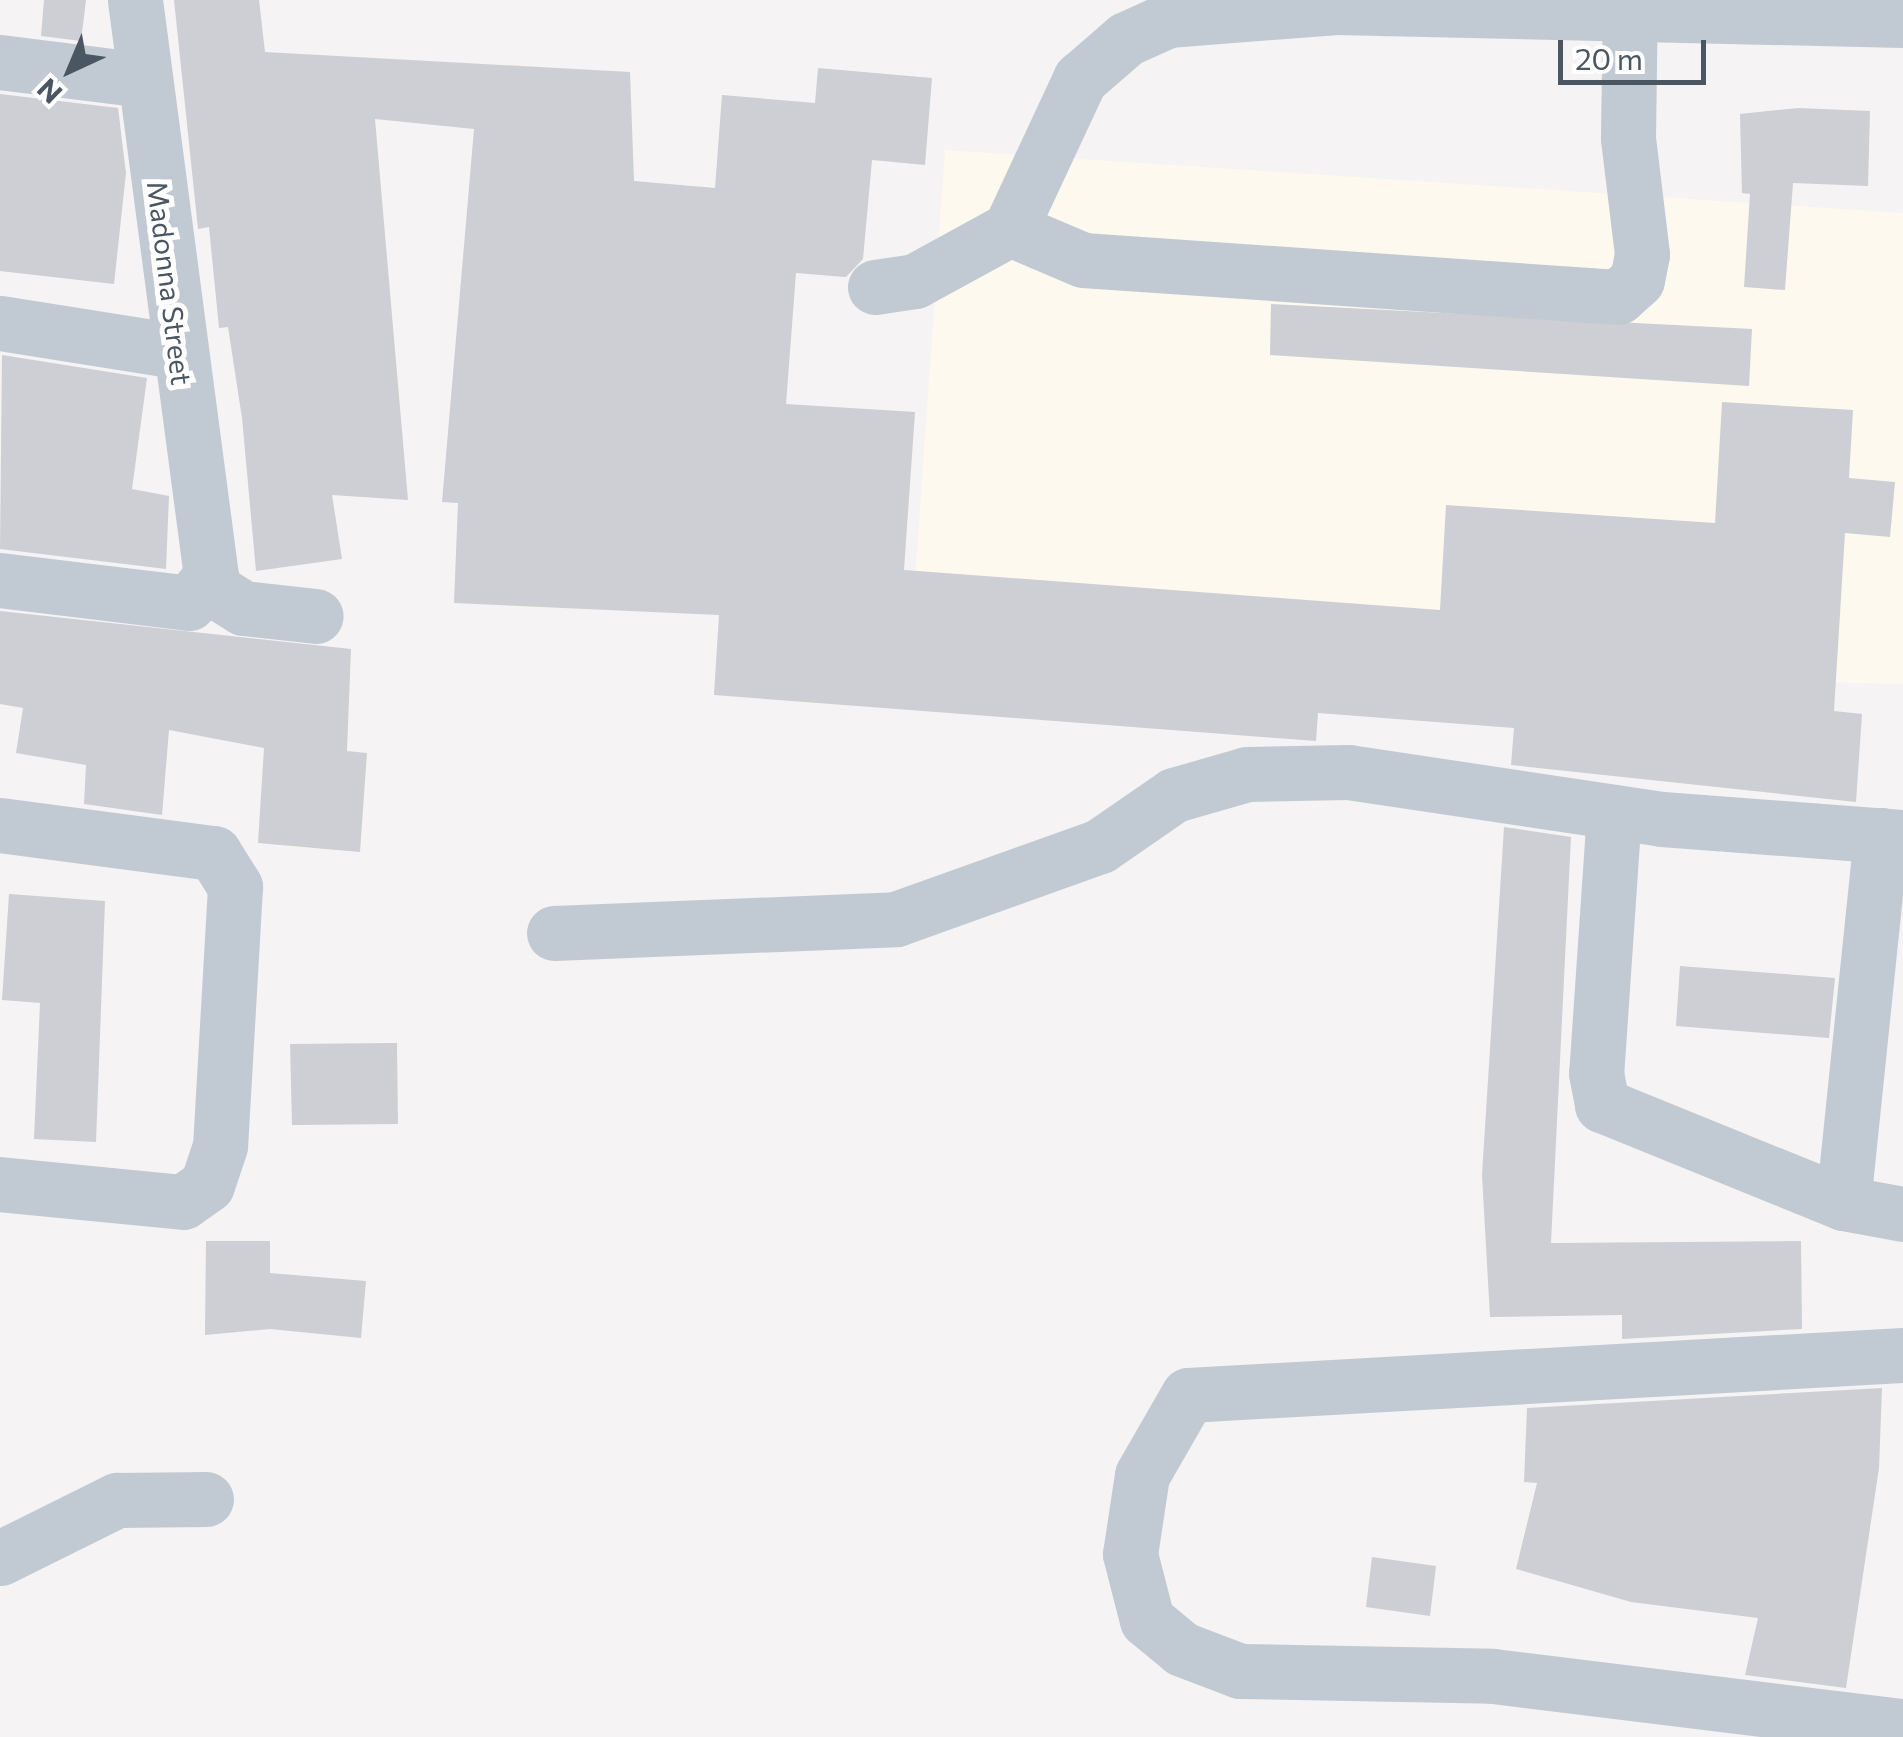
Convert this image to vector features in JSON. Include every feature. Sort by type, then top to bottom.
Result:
[{"type":"street","name":"Madonna Street","points":[[135,0],[177,352],[209,576]]},
{"type":"street","points":[[875,288],[915,281],[1010,229],[1080,79],[1148,26],[1266,9],[1630,5],[1903,20]]},
{"type":"street","points":[[1010,229],[1082,260],[1618,298],[1637,280],[1642,254],[1628,138],[1630,5]]},
{"type":"street","points":[[0,62],[144,80]]},
{"type":"street","points":[[0,324],[177,352]]},
{"type":"street","points":[[0,580],[190,603],[209,576],[242,608],[316,616]]},
{"type":"street","points":[[554,933],[896,919],[1100,846],[1174,795],[1247,774],[1348,772],[1614,812],[1892,836],[1843,1203]]},
{"type":"street","points":[[1614,812],[1596,1073],[1602,1105],[1843,1203],[1903,1214]]},
{"type":"street","points":[[0,825],[214,853],[235,887],[220,1146],[206,1184],[183,1202],[0,1184]]},
{"type":"street","points":[[1903,1355],[1188,1395],[1142,1475],[1130,1554],[1147,1620],[1182,1649],[1240,1671],[1493,1676],[1903,1726]]},
{"type":"street","points":[[0,1558],[117,1500],[206,1499]]},
{"type":"shaded area","points":[[945,150],[1903,213],[1903,684],[1383,673],[911,638]]},
{"type":"building","points":[[44,0],[86,0],[81,41],[41,36]]},
{"type":"building","points":[[174,0],[259,0],[265,52],[630,72],[634,181],[715,188],[722,95],[815,103],[818,68],[932,78],[925,165],[872,160],[863,259],[846,277],[796,273],[786,404],[915,412],[904,570],[1440,610],[1446,505],[1715,523],[1722,402],[1853,410],[1849,478],[1895,482],[1890,537],[1845,533],[1834,711],[1862,714],[1856,802],[1511,765],[1514,728],[1318,713],[1316,741],[714,695],[719,615],[454,603],[458,503],[442,502],[474,129],[375,119],[408,500],[332,495],[342,559],[256,571],[242,418],[228,327],[219,328],[209,227],[198,229]]},
{"type":"building","points":[[0,94],[118,108],[126,173],[114,284],[0,271]]},
{"type":"building","points":[[1798,108],[1870,111],[1868,186],[1793,183],[1785,290],[1744,287],[1750,194],[1742,193],[1740,114]]},
{"type":"building","points":[[1271,304],[1752,329],[1749,386],[1270,355]]},
{"type":"building","points":[[2,355],[147,378],[132,489],[169,496],[166,569],[0,549]]},
{"type":"building","points":[[0,611],[351,649],[347,751],[367,753],[360,852],[258,843],[264,748],[169,730],[162,815],[84,804],[86,765],[16,753],[23,708],[0,704]]},
{"type":"building","points":[[1504,827],[1571,837],[1551,1243],[1801,1241],[1802,1329],[1622,1339],[1622,1315],[1490,1317],[1482,1175]]},
{"type":"building","points":[[9,894],[105,901],[96,1142],[34,1139],[40,1003],[2,1000]]},
{"type":"building","points":[[1680,966],[1835,978],[1829,1038],[1676,1026]]},
{"type":"building","points":[[397,1043],[398,1124],[292,1125],[290,1044]]},
{"type":"building","points":[[206,1241],[270,1241],[270,1273],[366,1281],[361,1338],[270,1329],[205,1335]]},
{"type":"building","points":[[1882,1388],[1879,1468],[1846,1688],[1745,1675],[1758,1618],[1631,1602],[1516,1569],[1537,1483],[1524,1482],[1527,1408]]},
{"type":"building","points":[[1372,1557],[1436,1566],[1430,1616],[1366,1607]]}]
